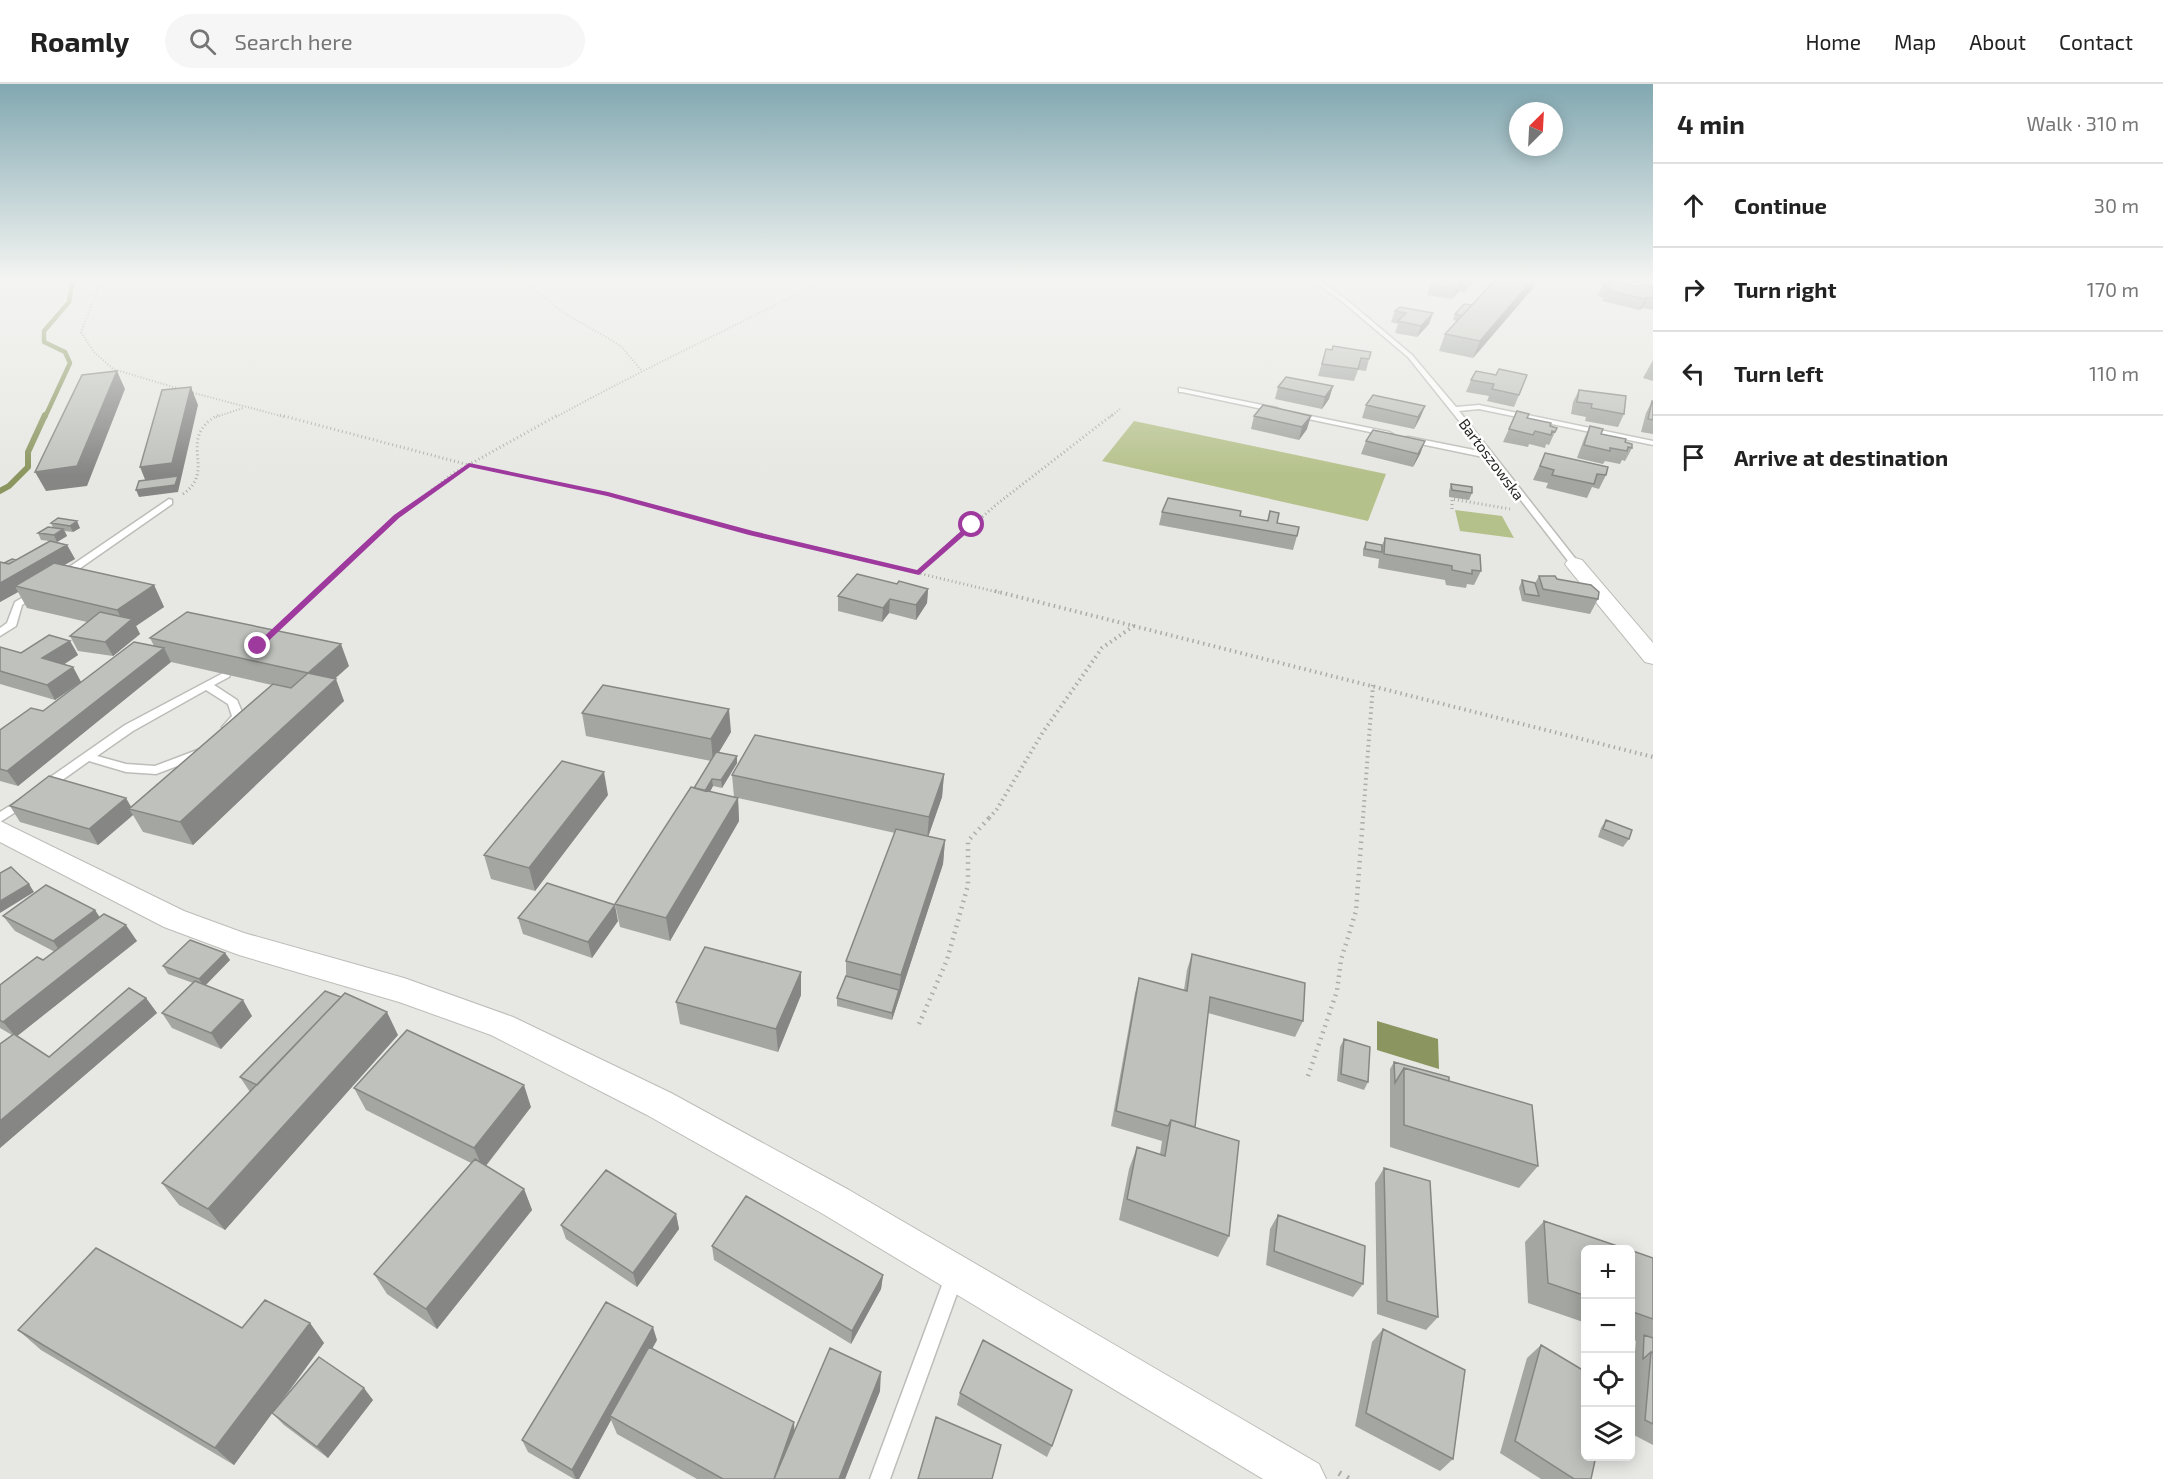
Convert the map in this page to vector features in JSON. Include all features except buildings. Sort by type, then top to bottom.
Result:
[{"type":"street","name":"Bartoszowska","points":[[1575,564],[1653,657]]},
{"type":"street","points":[[0,830],[174,919],[239,943],[404,991],[502,1026],[669,1110],[836,1202],[1304,1479]]},
{"type":"lane","name":"Bartoszowska","points":[[1397,344],[1410,356],[1492,456],[1575,564]]},
{"type":"lane","points":[[1182,390],[1492,456]]},
{"type":"lane","points":[[1454,409],[1479,407],[1653,443]]},
{"type":"lane","points":[[56,579],[104,549],[138,522],[169,502]]},
{"type":"lane","points":[[0,633],[12,624],[18,604],[47,585]]},
{"type":"lane","points":[[0,818],[129,728],[225,675]]},
{"type":"lane","points":[[88,757],[126,768],[156,770],[196,757],[238,717],[233,702],[206,685]]},
{"type":"lane","points":[[880,1479],[955,1273]]},
{"type":"path","points":[[89,344],[94,352],[113,369],[247,408],[469,465],[608,494],[752,533],[1136,625],[1653,757]]},
{"type":"path","points":[[619,344],[635,358],[641,370]]},
{"type":"path","points":[[266,638],[397,517],[469,465],[508,446],[584,400],[698,344]]},
{"type":"path","points":[[169,502],[194,488],[200,475],[196,440],[209,422],[218,415],[247,408]]},
{"type":"path","points":[[919,573],[998,504],[1120,409]]},
{"type":"path","points":[[1452,508],[1452,499],[1535,513]]},
{"type":"path","points":[[919,1024],[947,960],[968,885],[968,841],[997,809],[1043,732],[1102,648],[1136,625]]},
{"type":"path","points":[[1308,1076],[1337,991],[1341,960],[1356,911],[1373,685]]},
{"type":"shaded area","points":[[1134,421],[1386,474],[1368,521],[1102,461]]},
{"type":"shaded area","points":[[1455,510],[1502,516],[1514,538],[1460,531]]},
{"type":"shaded area","points":[[1377,1021],[1438,1039],[1439,1069],[1377,1050]]},
{"type":"waterway","points":[[45,417],[70,363],[65,352],[48,344]]},
{"type":"waterway","points":[[0,491],[9,486],[28,467],[28,452],[45,415]]},
{"type":"route","points":[[258,646],[397,517],[454,473],[469,465],[608,494],[752,533],[919,573],[972,525]]}]
